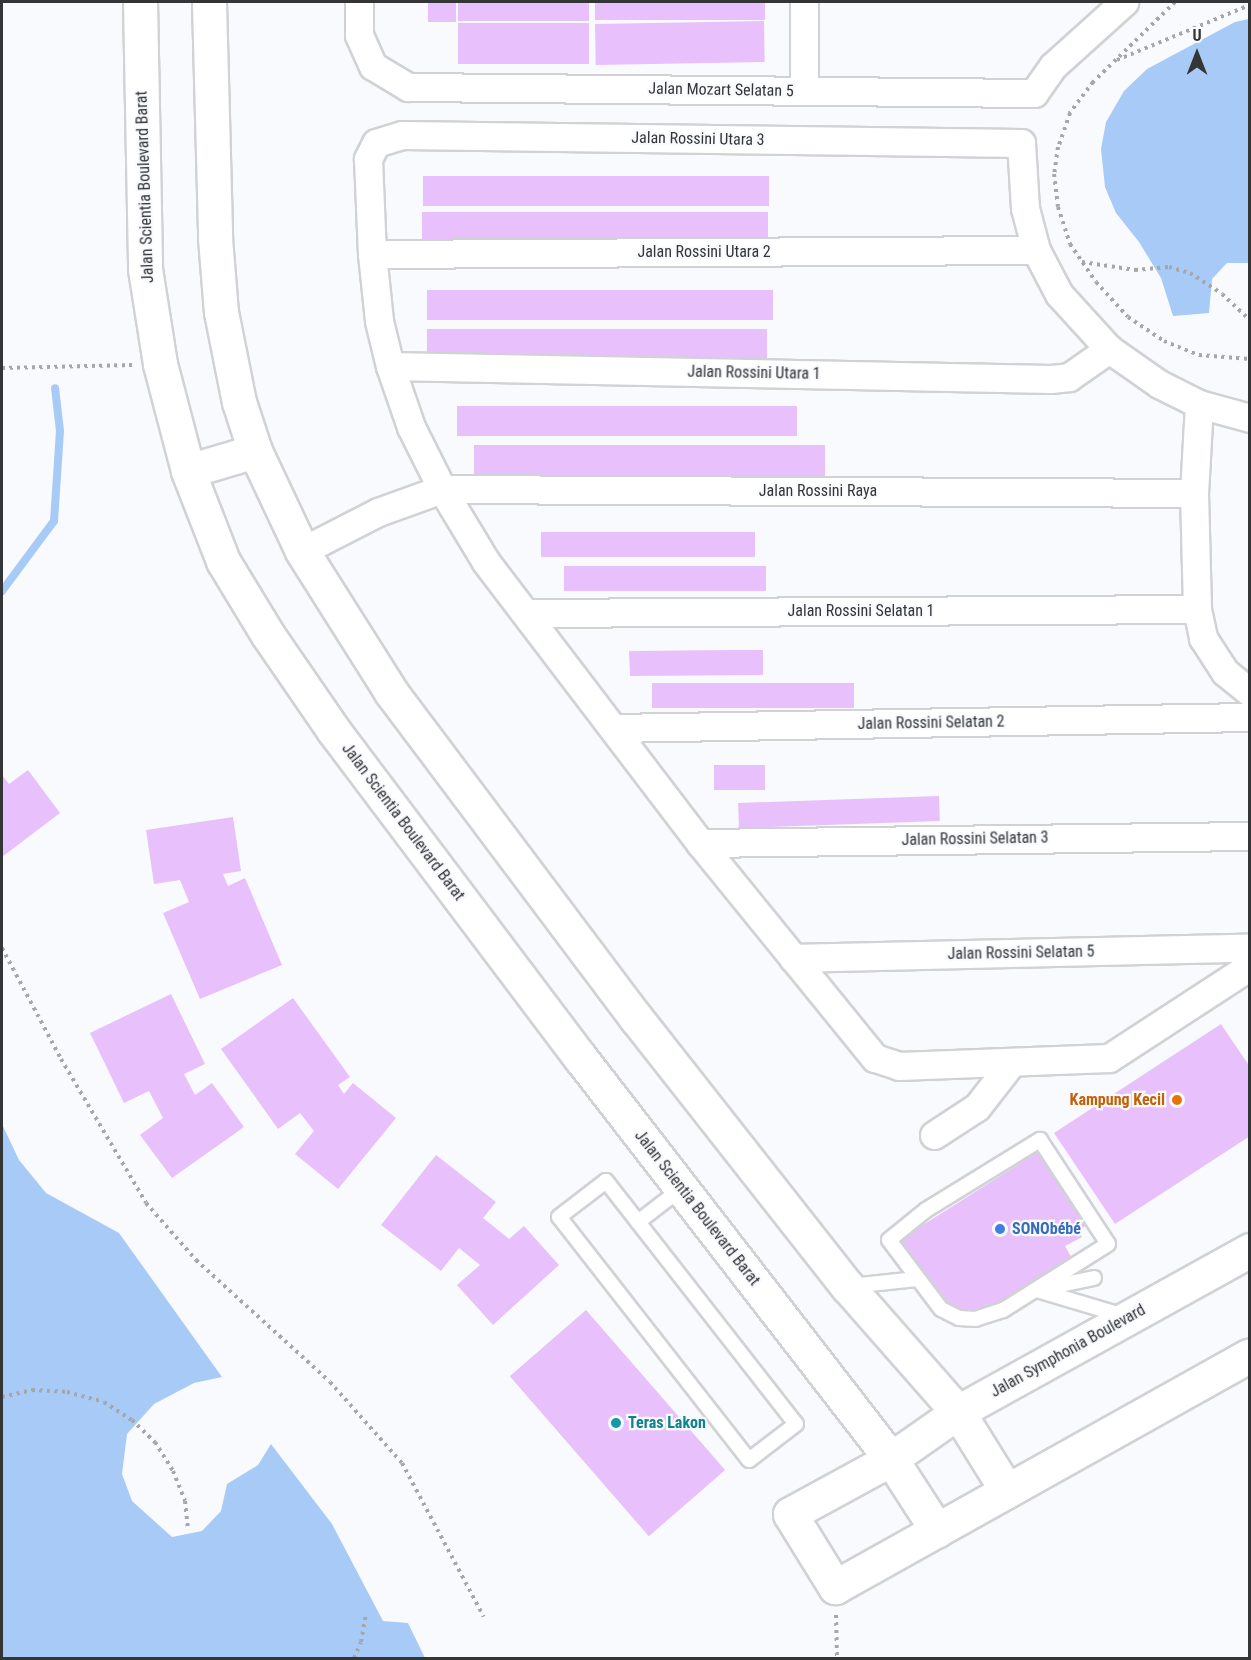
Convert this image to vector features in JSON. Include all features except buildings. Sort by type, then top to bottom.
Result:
[{"type":"street","name":"Jalan Scientia Boulevard Barat","points":[[140,2],[145,269],[160,364],[188,471],[223,561],[268,635],[334,731],[579,1056],[891,1459],[937,1530]]},
{"type":"street","points":[[209,2],[215,238],[220,312],[239,402],[255,451],[302,551],[391,692],[636,1018],[848,1287],[958,1412],[1007,1491]]},
{"type":"street","name":"Jalan Mozart Selatan 5","points":[[359,2],[359,35],[373,66],[408,87],[1034,93],[1053,66],[1124,2]]},
{"type":"street","points":[[804,2],[804,91]]},
{"type":"street","name":"Jalan Rossini Utara 3","points":[[372,254],[368,159],[376,143],[402,135],[1021,143],[1025,208],[1036,250]]},
{"type":"street","points":[[1036,250],[1059,294],[1109,349],[1159,384],[1199,404],[1250,418]]},
{"type":"street","name":"Jalan Rossini Utara 2","points":[[372,254],[1036,250]]},
{"type":"street","points":[[372,254],[379,321],[390,366],[411,427],[442,489],[486,562],[700,843],[875,1058],[899,1066],[1109,1058],[1250,966]]},
{"type":"street","name":"Jalan Rossini Utara 1","points":[[390,366],[1051,379],[1069,377],[1109,349]]},
{"type":"street","points":[[1199,404],[1194,493],[1197,609],[1203,638],[1225,672],[1250,692]]},
{"type":"street","points":[[188,471],[255,451]]},
{"type":"street","points":[[302,551],[378,512],[442,489]]},
{"type":"street","name":"Jalan Rossini Raya","points":[[442,489],[1194,493]]},
{"type":"street","name":"Jalan Rossini Selatan 1","points":[[526,613],[1197,609]]},
{"type":"street","name":"Jalan Rossini Selatan 2","points":[[613,728],[1250,717]]},
{"type":"street","name":"Jalan Rossini Selatan 3","points":[[700,843],[1250,836]]},
{"type":"street","name":"Jalan Rossini Selatan 5","points":[[793,958],[1250,948]]},
{"type":"street","points":[[934,1135],[977,1107],[1012,1062]]},
{"type":"street","name":"Jalan Symphonia Boulevard","points":[[835,1587],[790,1514],[891,1459],[958,1412],[1250,1250]]},
{"type":"street","points":[[835,1587],[1250,1355]]},
{"type":"lane","points":[[1040,1140],[1108,1244],[1003,1310],[976,1319],[959,1318],[941,1309],[917,1279],[889,1240],[926,1210],[1040,1140]]},
{"type":"lane","points":[[606,1181],[638,1222],[796,1424],[749,1460],[560,1217],[606,1181]]},
{"type":"lane","points":[[638,1222],[682,1188]]},
{"type":"lane","points":[[1037,1290],[1094,1278]]},
{"type":"lane","points":[[848,1287],[917,1279]]},
{"type":"lane","points":[[1037,1290],[1128,1317]]},
{"type":"path","points":[[1175,2],[1093,82],[1070,113],[1058,147],[1054,174],[1058,207],[1070,244],[1096,282],[1128,317],[1164,341],[1199,355],[1250,359]]},
{"type":"path","points":[[1115,60],[1250,5]]},
{"type":"path","points":[[1082,262],[1135,270],[1169,267],[1190,273],[1222,294],[1250,320]]},
{"type":"path","points":[[2,368],[160,364]]},
{"type":"path","points":[[2,948],[61,1059],[146,1203],[196,1260],[330,1382],[402,1463],[484,1617]]},
{"type":"path","points":[[2,1397],[32,1390],[67,1392],[104,1402],[132,1420],[155,1442],[173,1471],[185,1501],[188,1529]]},
{"type":"path","points":[[835,1587],[837,1659]]},
{"type":"path","points":[[354,1659],[361,1642],[366,1615]]},
{"type":"water","points":[[1249,19],[1249,263],[1227,263],[1212,279],[1209,313],[1173,316],[1161,278],[1139,242],[1116,213],[1105,187],[1101,149],[1106,122],[1124,91],[1147,69],[1235,22]]},
{"type":"water","points":[[2,1124],[19,1160],[46,1193],[119,1233],[222,1377],[194,1383],[154,1404],[127,1434],[122,1474],[132,1501],[172,1537],[202,1531],[221,1511],[227,1484],[258,1465],[271,1444],[332,1524],[383,1621],[408,1623],[425,1658],[2,1658]]},
{"type":"waterway","points":[[2,591],[54,521],[60,431],[55,388]]},
{"type":"place","name":"Kampung Kecil","points":[[1177,1100]]},
{"type":"place","name":"SONObébé","points":[[1000,1229]]},
{"type":"place","name":"Teras Lakon","points":[[616,1423]]}]
